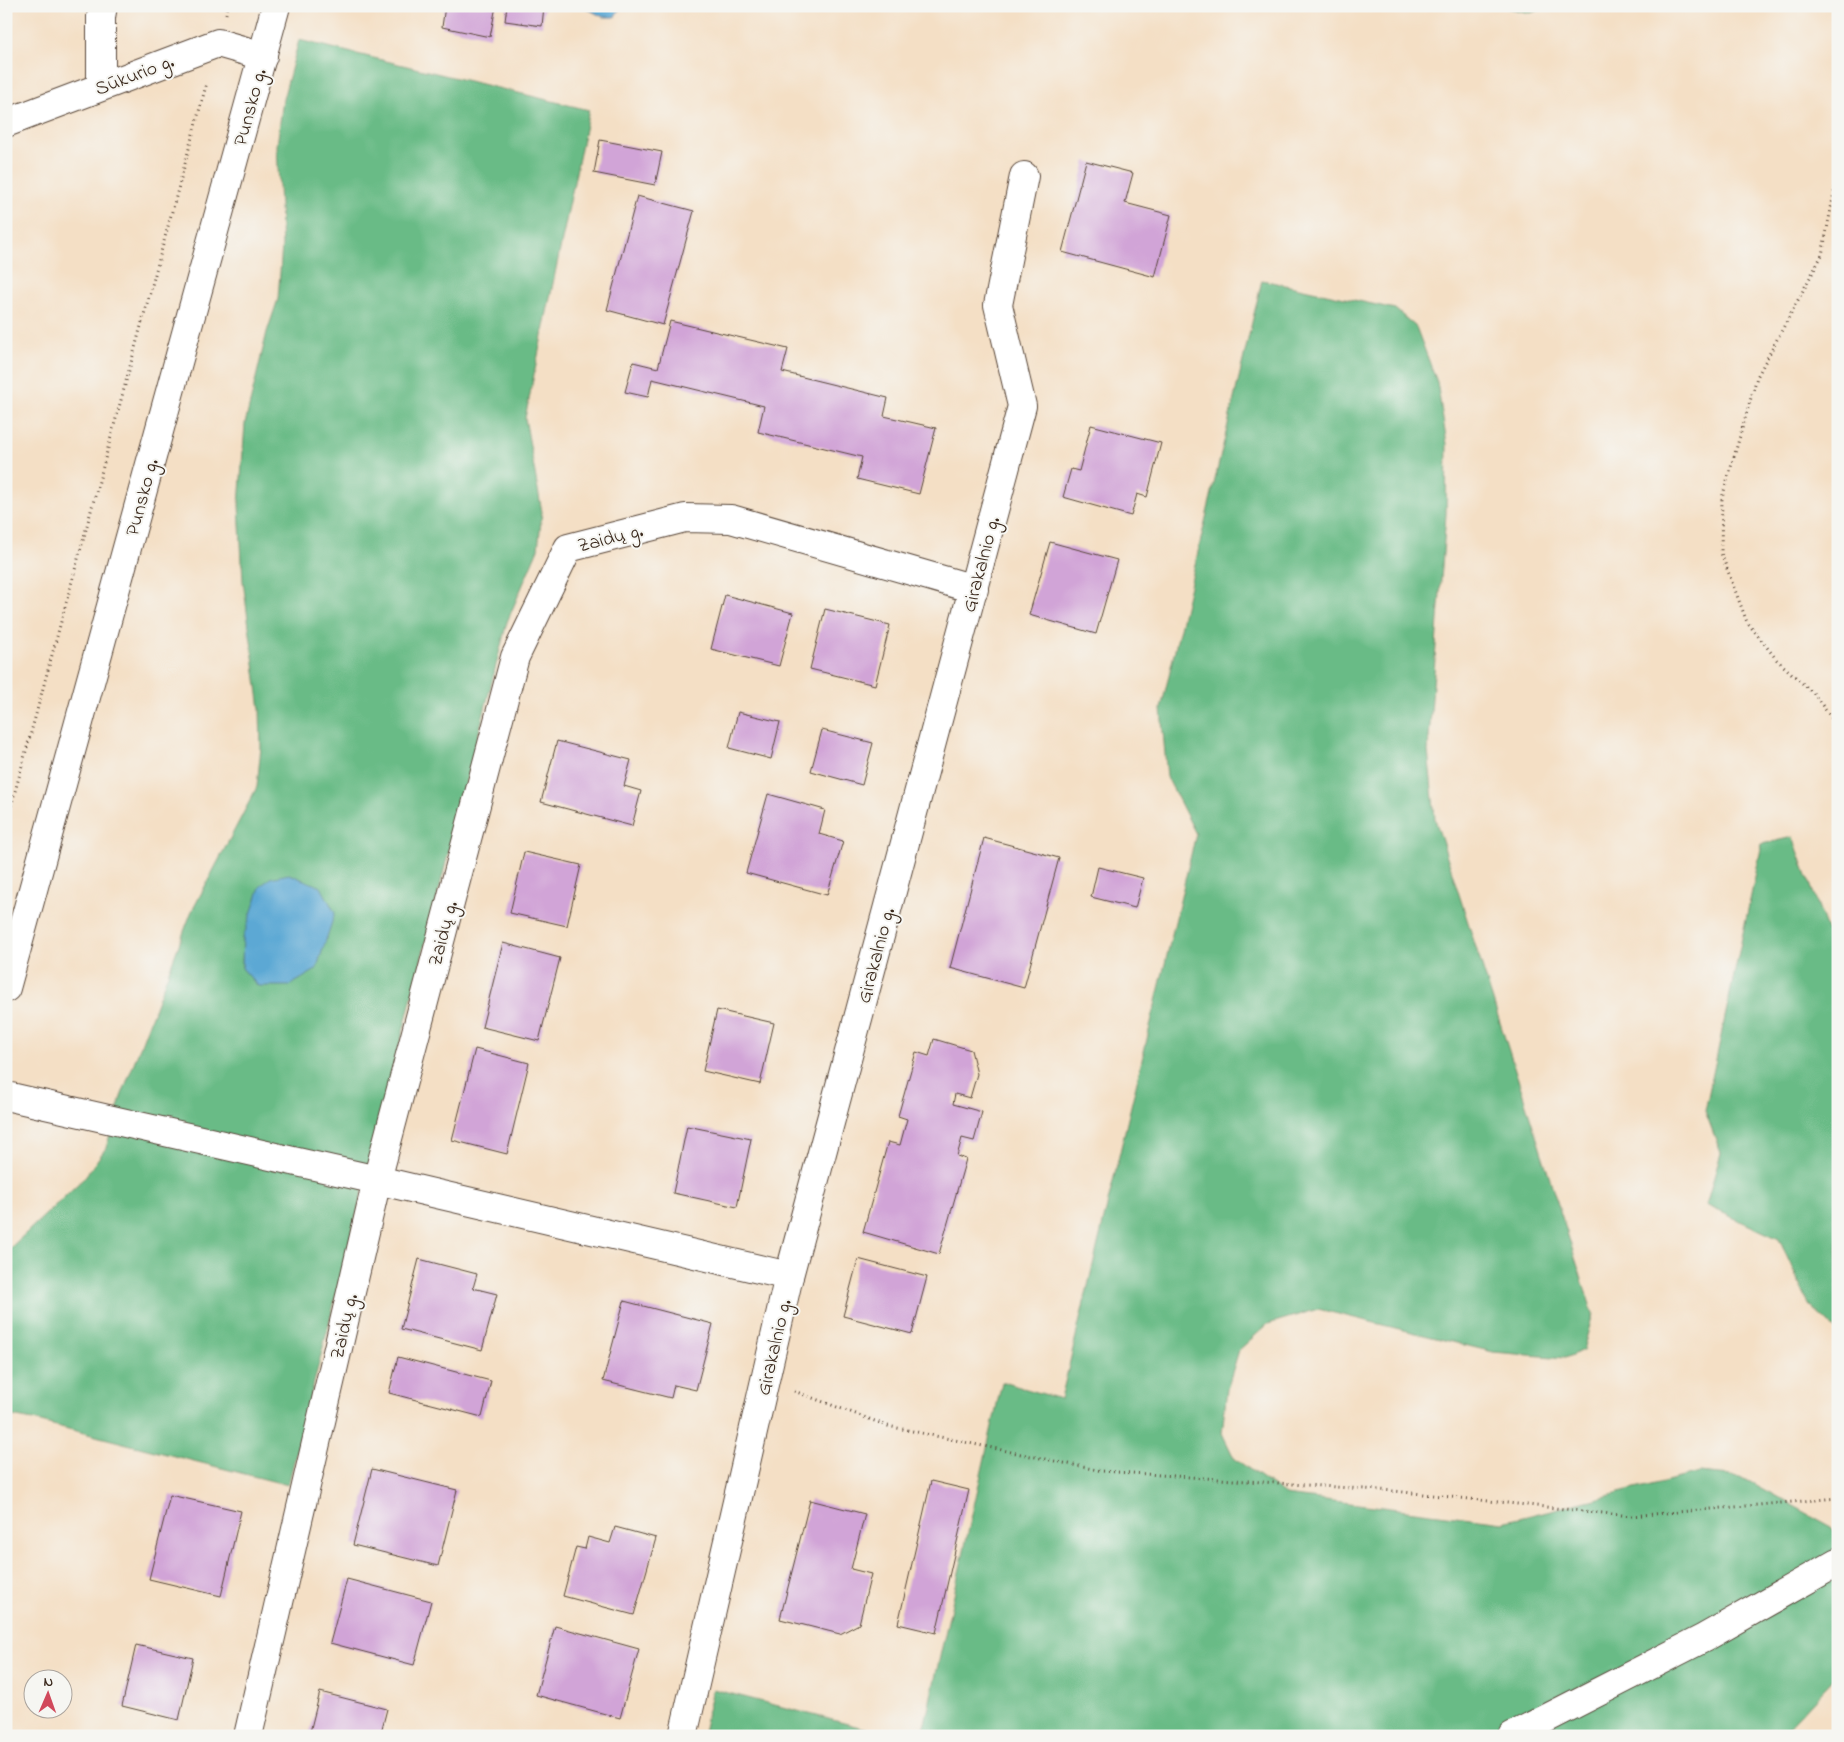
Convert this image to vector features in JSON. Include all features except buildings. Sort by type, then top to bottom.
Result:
[{"type":"street","points":[[101,86],[101,17],[103,6]]},
{"type":"street","name":"Punsko g.","points":[[6,988],[276,6]]},
{"type":"street","points":[[218,43],[262,56]]},
{"type":"street","name":"Sūkurio g.","points":[[6,123],[218,43]]},
{"type":"street","name":"Girakalnio g.","points":[[683,1736],[789,1276],[1022,406],[998,305],[1024,176]]},
{"type":"street","name":"Zaidų g.","points":[[248,1736],[377,1180],[515,657],[568,548],[685,518],[731,519],[974,588]]},
{"type":"street","points":[[6,1096],[789,1276]]},
{"type":"street","points":[[1512,1736],[1704,1638],[1838,1562]]},
{"type":"path","points":[[6,825],[228,6]]},
{"type":"path","points":[[1838,172],[1822,256],[1757,377],[1722,498],[1721,553],[1747,622],[1777,660],[1814,694],[1838,727]]},
{"type":"path","points":[[765,1380],[888,1426],[1102,1471],[1394,1491],[1631,1516],[1838,1498]]},
{"type":"green space","points":[[1500,6],[1553,6],[1530,13]]},
{"type":"green space","points":[[299,40],[589,110],[525,418],[542,512],[538,549],[507,622],[288,1485],[33,1420],[6,1415],[6,1252],[84,1178],[106,1148],[121,1097],[191,913],[257,787],[261,747],[260,709],[243,581],[239,505],[245,424],[267,332],[278,299],[282,246],[277,146],[283,99]],"holes":[[[243,938],[258,986],[242,968]]]},
{"type":"green space","points":[[1262,280],[1395,309],[1416,327],[1437,382],[1447,444],[1446,514],[1428,751],[1435,819],[1593,1314],[1583,1350],[1565,1358],[1493,1352],[1318,1309],[1268,1324],[1239,1350],[1227,1389],[1222,1433],[1234,1458],[1285,1495],[1503,1522],[1699,1473],[1741,1477],[1832,1527],[1838,1534],[1838,1674],[1780,1736],[922,1736],[1002,1382],[1061,1399],[1196,834],[1167,777],[1161,709]]},
{"type":"green space","points":[[1793,837],[1838,960],[1838,1332],[1809,1305],[1779,1239],[1706,1205],[1721,1153],[1705,1111],[1762,844]]},
{"type":"green space","points":[[713,1689],[894,1736],[702,1736]]},
{"type":"water","points":[[582,6],[621,6],[615,17],[603,17]]},
{"type":"water","points":[[289,874],[321,887],[335,913],[316,970],[289,986],[258,986],[242,968],[243,938],[260,887],[270,878]]}]
